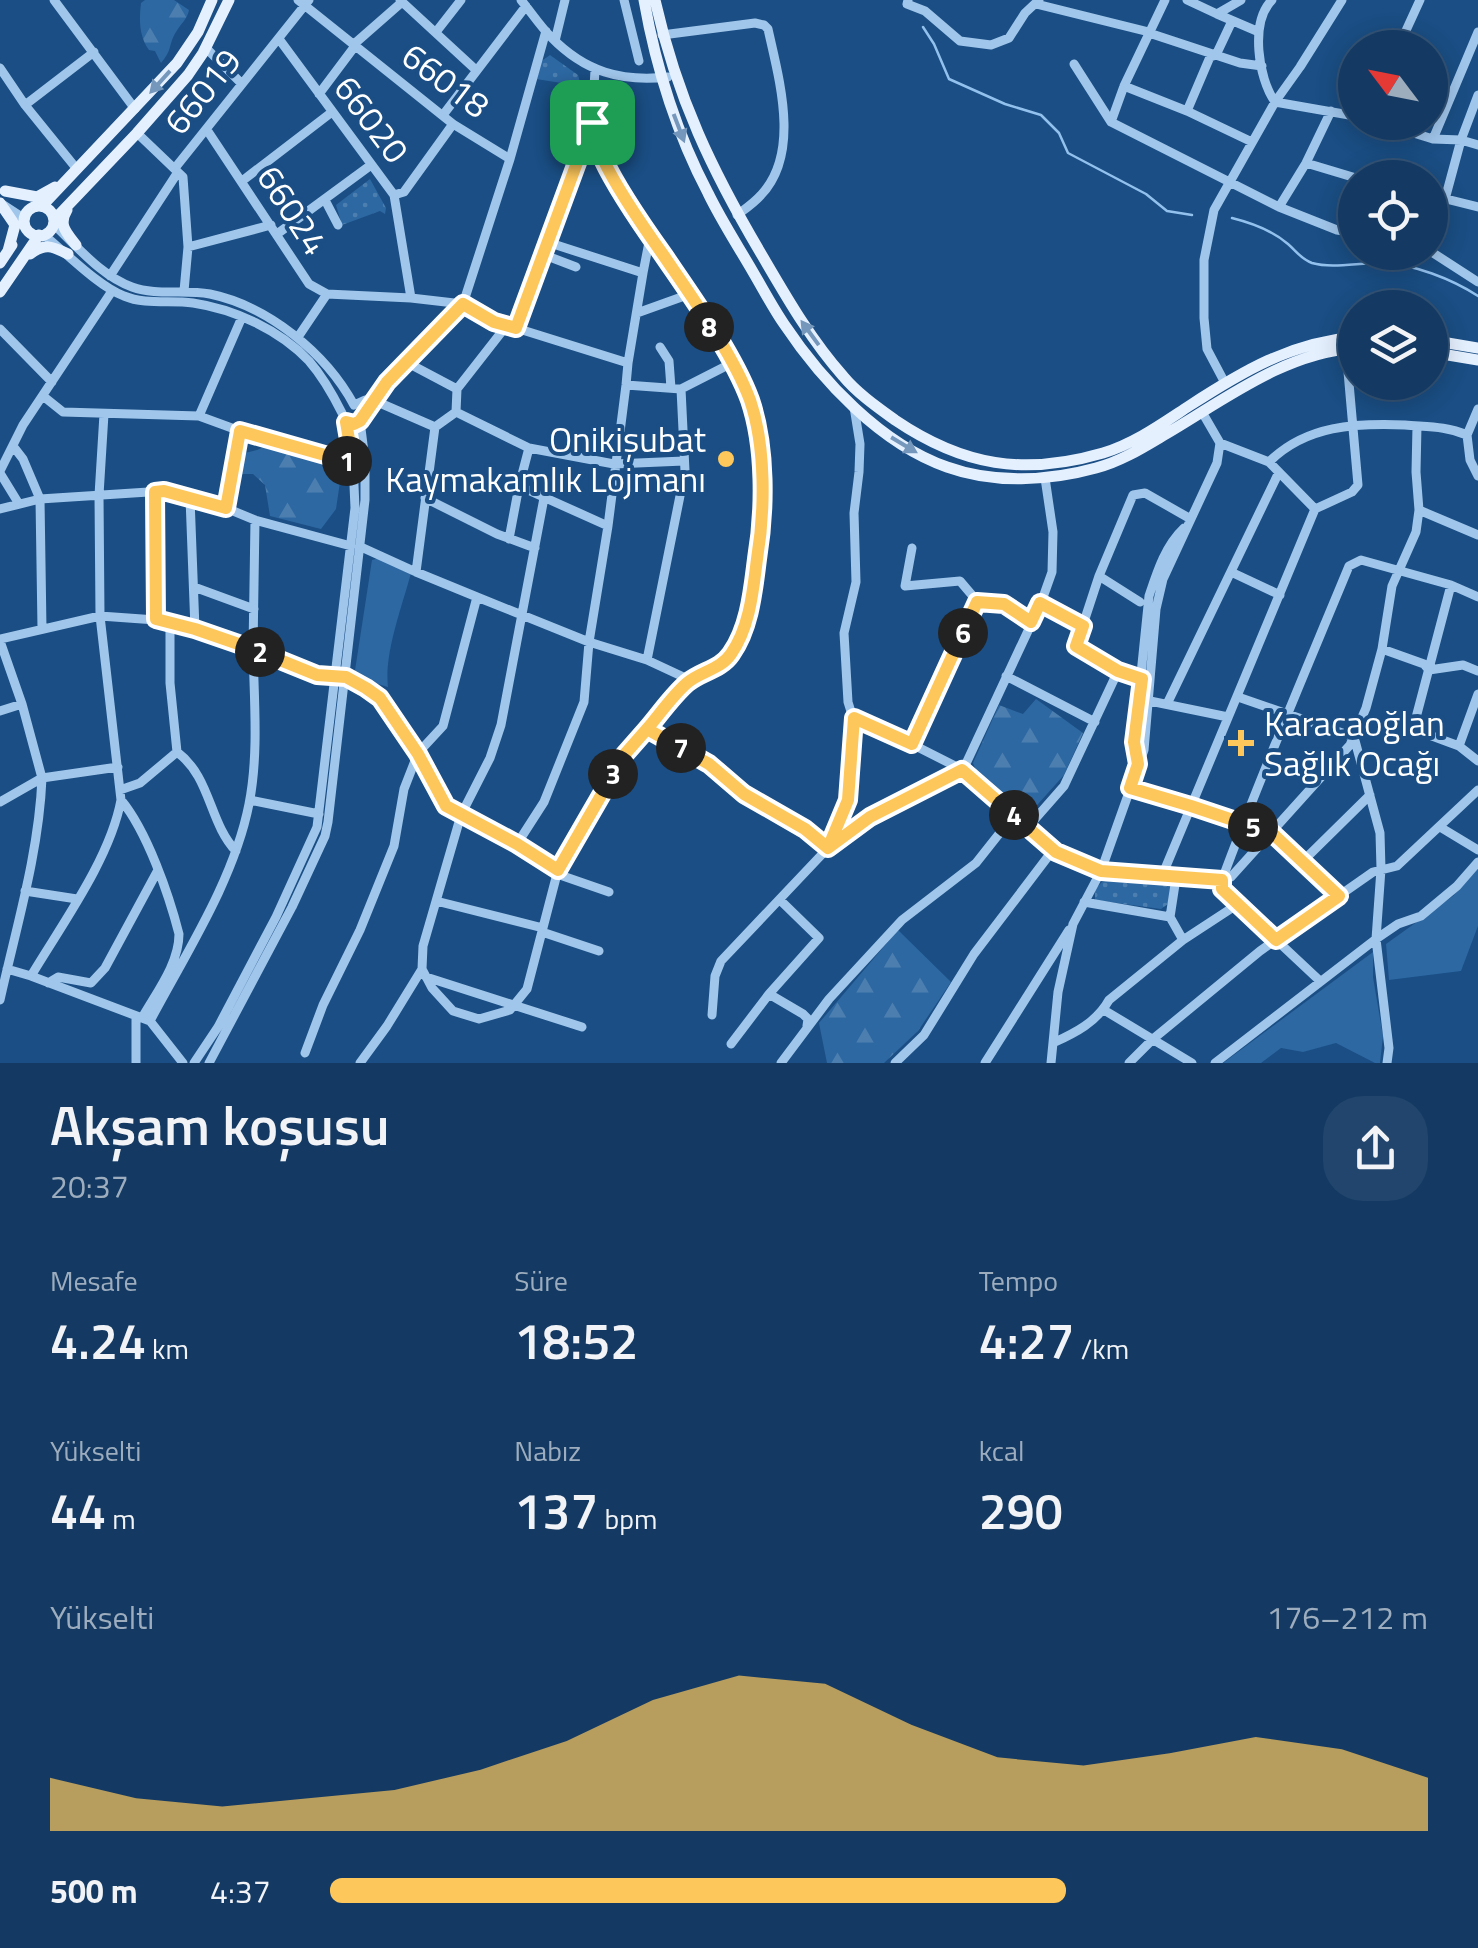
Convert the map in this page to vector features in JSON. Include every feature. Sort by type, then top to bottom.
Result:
[{"type":"main road","points":[[0,264],[29,210],[40,206],[177,63],[198,32],[212,0]]},
{"type":"main road","points":[[0,292],[48,228],[188,75],[229,0]]},
{"type":"main road","points":[[644,0],[660,78],[682,139],[708,194],[782,321],[854,407],[894,440],[945,466],[987,476],[1045,478],[1099,468],[1137,452],[1268,373],[1338,350]]},
{"type":"main road","points":[[654,0],[674,76],[698,139],[737,215],[797,314],[844,378],[924,440],[990,462],[1028,466],[1063,463],[1107,452],[1153,430],[1260,363],[1300,346],[1338,340]]},
{"type":"main road","points":[[8,251],[14,224],[1,196],[37,197],[63,183]]},
{"type":"main road","points":[[72,249],[62,221],[76,196]]},
{"type":"main road","points":[[40,206],[50,211],[48,228]]},
{"type":"main road","points":[[25,222],[30,232],[48,228]]},
{"type":"main road","points":[[23,259],[39,247],[72,249]]},
{"type":"main road","points":[[1448,343],[1478,348]]},
{"type":"main road","points":[[1448,355],[1478,360]]},
{"type":"street","points":[[436,32],[461,0]]},
{"type":"street","points":[[555,41],[565,0]]},
{"type":"street","points":[[624,0],[638,61]]},
{"type":"street","points":[[908,0],[907,4],[925,11],[960,41],[990,45],[1009,38],[1037,2],[1240,63],[1262,66]]},
{"type":"street","points":[[1111,122],[1165,0]]},
{"type":"street","points":[[1187,0],[1259,32]]},
{"type":"street","points":[[1217,14],[1241,0]]},
{"type":"street","points":[[1272,0],[1264,8],[1258,52],[1269,93],[1276,102],[1338,112]]},
{"type":"street","points":[[1225,383],[1207,349],[1204,318],[1204,260],[1214,210],[1276,102],[1342,0]]},
{"type":"street","points":[[1406,30],[1420,0]]},
{"type":"street","points":[[318,94],[354,45],[401,1],[476,70]]},
{"type":"street","points":[[58,2],[136,109]]},
{"type":"street","name":"66018","points":[[304,2],[454,124],[510,158]]},
{"type":"street","name":"66019","points":[[110,276],[176,170],[304,2]]},
{"type":"street","points":[[443,114],[523,3],[555,41],[584,65],[618,76],[674,76]]},
{"type":"street","points":[[1216,55],[1232,21]]},
{"type":"street","points":[[662,35],[755,24],[768,30],[782,96],[781,163],[761,196],[737,215]]},
{"type":"street","points":[[344,418],[354,424],[361,419],[406,362],[463,304],[546,31]]},
{"type":"street","points":[[1448,103],[1478,32]]},
{"type":"street","name":"66020","points":[[279,38],[394,194],[411,298]]},
{"type":"street","points":[[206,48],[242,84]]},
{"type":"street","points":[[26,104],[94,52]]},
{"type":"street","points":[[1188,111],[1210,56],[1216,55]]},
{"type":"street","points":[[1074,64],[1111,122],[1243,190],[1338,230]]},
{"type":"street","points":[[0,68],[76,168]]},
{"type":"street","points":[[456,412],[457,389],[512,326],[547,242],[592,122],[596,70]]},
{"type":"street","points":[[1124,86],[1252,142]]},
{"type":"street","points":[[1448,185],[1478,96]]},
{"type":"street","points":[[1279,207],[1332,111]]},
{"type":"street","points":[[242,181],[332,112]]},
{"type":"street","points":[[544,498],[501,724],[490,758],[461,815],[423,946],[424,973],[432,988],[453,1011],[480,1019],[510,1010],[527,990],[558,872],[625,754],[690,680],[714,670],[730,656],[742,633],[752,594],[764,520],[750,400],[690,294],[602,158],[592,122]]},
{"type":"street","points":[[394,194],[404,192],[454,124]]},
{"type":"street","name":"66024","points":[[207,130],[309,284],[327,294],[463,304],[494,322],[628,363]]},
{"type":"street","points":[[137,133],[182,177],[188,247],[184,291]]},
{"type":"street","points":[[1448,139],[1478,145]]},
{"type":"street","points":[[1306,164],[1338,173]]},
{"type":"street","points":[[188,247],[274,229],[325,200],[370,165]]},
{"type":"street","points":[[1,196],[40,206]]},
{"type":"street","points":[[1,196],[25,222]]},
{"type":"street","points":[[325,200],[338,226]]},
{"type":"street","points":[[1448,200],[1478,207]]},
{"type":"street","points":[[48,228],[112,291],[138,300],[196,304],[242,317],[266,328],[307,359],[329,387],[344,418],[353,463],[356,546]]},
{"type":"street","points":[[517,844],[544,802],[584,702],[628,363],[650,236]]},
{"type":"street","points":[[547,242],[643,274]]},
{"type":"street","points":[[72,249],[134,288],[226,299],[275,322],[298,337],[360,408],[366,500],[356,546],[317,827],[276,917],[218,1027],[194,1063]]},
{"type":"street","points":[[542,254],[576,267]]},
{"type":"street","points":[[1448,263],[1478,282]]},
{"type":"street","points":[[19,504],[0,472],[23,425],[112,291]]},
{"type":"street","points":[[298,337],[327,294]]},
{"type":"street","points":[[638,312],[690,294]]},
{"type":"street","points":[[199,416],[242,317]]},
{"type":"street","points":[[0,329],[52,382]]},
{"type":"street","points":[[647,660],[685,470],[676,388],[669,361],[660,346]]},
{"type":"street","points":[[406,362],[457,389]]},
{"type":"street","points":[[626,385],[676,388],[732,363]]},
{"type":"street","points":[[42,396],[63,412],[199,416],[353,463]]},
{"type":"street","points":[[344,418],[345,408],[373,400],[435,427]]},
{"type":"street","points":[[1162,876],[1315,509],[1352,492],[1358,484],[1352,400]]},
{"type":"street","points":[[828,848],[848,800],[854,718],[848,702],[844,633],[856,582],[854,513],[860,444],[854,407]]},
{"type":"street","points":[[1478,409],[1467,435],[1470,460],[1478,476]]},
{"type":"street","points":[[416,572],[435,427],[456,412]]},
{"type":"street","points":[[456,412],[529,448],[614,464],[684,462]]},
{"type":"street","points":[[1202,412],[1220,444],[1270,462],[1315,509]]},
{"type":"street","points":[[32,976],[106,849],[116,826],[121,795],[100,616],[99,495],[104,414]]},
{"type":"street","points":[[1270,462],[1309,435],[1353,425],[1449,427],[1467,435]]},
{"type":"street","points":[[854,718],[962,770],[1054,850],[1101,871],[1176,878],[1231,877],[1350,745],[1366,708],[1382,648],[1392,586],[1416,532],[1417,426]]},
{"type":"street","points":[[226,508],[240,431]]},
{"type":"street","points":[[985,1063],[1101,871],[1146,739],[1156,609],[1163,579],[1216,463],[1220,444]]},
{"type":"street","points":[[13,446],[40,499],[42,629]]},
{"type":"street","points":[[510,539],[529,448]]},
{"type":"street","points":[[1168,704],[1279,472]]},
{"type":"street","points":[[712,1015],[715,976],[721,962],[828,848],[870,817],[962,770],[1052,572],[1053,532],[1045,478]]},
{"type":"street","points":[[519,486],[608,526]]},
{"type":"street","points":[[0,509],[40,499],[164,491],[356,546],[690,680]]},
{"type":"street","points":[[155,492],[156,619]]},
{"type":"street","points":[[1142,679],[1118,671],[1076,646],[1099,576],[1133,494],[1144,492],[1187,522]]},
{"type":"street","points":[[190,498],[195,629]]},
{"type":"street","points":[[425,498],[536,548]]},
{"type":"street","points":[[1419,510],[1478,535]]},
{"type":"street","points":[[142,1019],[222,883],[236,851],[250,800],[254,748],[255,520]]},
{"type":"street","points":[[1138,764],[1134,742],[1149,596],[1173,539],[1187,522]]},
{"type":"street","points":[[912,548],[906,586],[960,581],[977,602],[1004,604],[1031,622]]},
{"type":"street","points":[[1320,980],[1222,889],[1243,823],[1288,713],[1349,566],[1361,560],[1478,596]]},
{"type":"street","points":[[1230,572],[1280,595]]},
{"type":"street","points":[[1099,576],[1140,602]]},
{"type":"street","points":[[1450,585],[1414,729],[1459,746],[1478,761]]},
{"type":"street","points":[[194,587],[254,609]]},
{"type":"street","points":[[305,1053],[394,846],[404,789],[418,754],[443,726],[478,596]]},
{"type":"street","points":[[912,744],[977,602]]},
{"type":"street","points":[[1040,603],[1083,626]]},
{"type":"street","points":[[0,1000],[7,969],[6,950],[25,891],[42,778],[0,640],[100,616],[170,621],[317,675],[340,676],[380,698],[418,754],[446,806],[517,844],[558,872],[609,892]]},
{"type":"street","points":[[170,621],[170,683],[177,752],[199,776],[225,839],[236,851]]},
{"type":"street","points":[[1382,648],[1424,664],[1429,670]]},
{"type":"street","points":[[1429,670],[1463,665],[1478,671]]},
{"type":"street","points":[[1028,827],[1064,786],[1118,671]]},
{"type":"street","points":[[210,1063],[325,836],[340,676]]},
{"type":"street","points":[[1006,676],[1096,722]]},
{"type":"street","points":[[1459,746],[1478,694]]},
{"type":"street","points":[[1238,697],[1354,737]]},
{"type":"street","points":[[1150,701],[1228,717]]},
{"type":"street","points":[[0,710],[22,704]]},
{"type":"street","points":[[647,729],[709,764],[744,794],[805,829],[828,848]]},
{"type":"street","points":[[1354,737],[1380,833],[1376,939],[1390,1048],[1388,1063]]},
{"type":"street","points":[[121,795],[177,752]]},
{"type":"street","points":[[0,802],[42,778],[118,767]]},
{"type":"street","points":[[1130,788],[1272,833],[1339,896]]},
{"type":"street","points":[[1129,1063],[1276,940],[1373,872],[1397,866],[1478,790]]},
{"type":"street","points":[[121,795],[158,870],[180,944],[142,1019],[136,1063]]},
{"type":"street","points":[[1304,861],[1370,795]]},
{"type":"street","points":[[250,800],[318,814]]},
{"type":"street","points":[[781,1063],[806,1026],[902,920],[976,863],[1014,815]]},
{"type":"street","points":[[1440,827],[1478,850]]},
{"type":"street","points":[[895,1063],[924,1035],[974,954],[1054,850]]},
{"type":"street","points":[[1215,1063],[1376,939],[1398,924],[1421,916],[1478,862]]},
{"type":"street","points":[[48,982],[58,977],[92,984],[105,968],[158,870]]},
{"type":"street","points":[[1176,878],[1170,918],[1183,940]]},
{"type":"street","points":[[25,891],[77,899]]},
{"type":"street","points":[[436,900],[599,950]]},
{"type":"street","points":[[731,1044],[768,994],[819,938],[780,900]]},
{"type":"street","points":[[1084,902],[1170,918]]},
{"type":"street","points":[[1053,1043],[1080,1031],[1104,1010],[1109,1000],[1183,940],[1238,904]]},
{"type":"street","points":[[1051,1063],[1058,992],[1072,924]]},
{"type":"street","points":[[7,969],[142,1019],[184,1063]]},
{"type":"street","points":[[424,973],[582,1027]]},
{"type":"street","points":[[360,1063],[424,973]]},
{"type":"street","points":[[768,994],[804,1014],[808,1019],[806,1026]]},
{"type":"street","points":[[1104,1010],[1192,1063]]},
{"type":"green space","points":[[174,0],[189,10],[161,63],[155,51],[149,50],[142,33],[141,3]]},
{"type":"green space","points":[[550,55],[578,75],[581,86],[536,79],[540,62]]},
{"type":"green space","points":[[370,179],[386,208],[385,214],[380,211],[342,225],[336,205]]},
{"type":"green space","points":[[268,445],[326,463],[340,482],[336,509],[321,529],[270,516],[265,485],[253,474],[239,474],[241,454]]},
{"type":"green space","points":[[379,558],[411,573],[391,645],[388,687],[354,677],[372,560]]},
{"type":"green space","points":[[1036,699],[1083,733],[1064,775],[1030,813],[980,780],[973,763],[999,705],[1023,714]]},
{"type":"green space","points":[[1478,868],[1478,926],[1461,971],[1389,980],[1386,944],[1453,896]]},
{"type":"green space","points":[[1120,877],[1172,882],[1168,904],[1161,909],[1095,900],[1095,889],[1102,882]]},
{"type":"green space","points":[[898,930],[951,982],[918,1031],[884,1063],[827,1063],[819,1023]]},
{"type":"green space","points":[[1373,952],[1383,1036],[1380,1063],[1336,1043],[1303,1052],[1281,1048],[1261,1063],[1223,1063]]},
{"type":"waterway","points":[[923,27],[949,79],[1041,115],[1059,133],[1068,153],[1146,194],[1167,211],[1192,215]]},
{"type":"waterway","points":[[1232,218],[1275,235],[1312,263],[1407,266],[1444,278],[1478,296]]},
{"type":"place","name":"Onikişubat Kaymakamlık Lojmanı","points":[[726,459]]},
{"type":"place","name":"Karacaoğlan Sağlık Ocağı","points":[[1241,743]]},
{"type":"route","points":[[592,122],[516,328],[494,322],[463,304],[387,382],[360,421],[346,422],[353,463],[240,431],[226,508],[155,492],[156,619],[253,649],[317,675],[346,677],[366,688],[380,698],[418,754],[446,806],[558,870],[625,754],[647,729],[709,764],[744,794],[805,829],[828,848],[870,817],[962,770],[1056,852],[1101,871],[1222,880],[1222,889],[1276,940],[1339,896],[1272,833],[1130,788],[1138,764],[1134,742],[1142,679],[1118,671],[1076,646],[1083,626],[1040,603],[1031,622],[1004,604],[977,602],[912,744],[854,718],[848,800],[828,848],[805,829],[744,794],[709,764],[647,729],[690,680],[714,670],[730,656],[742,633],[764,520],[762,477],[750,400],[690,294],[602,158],[592,122]]}]
